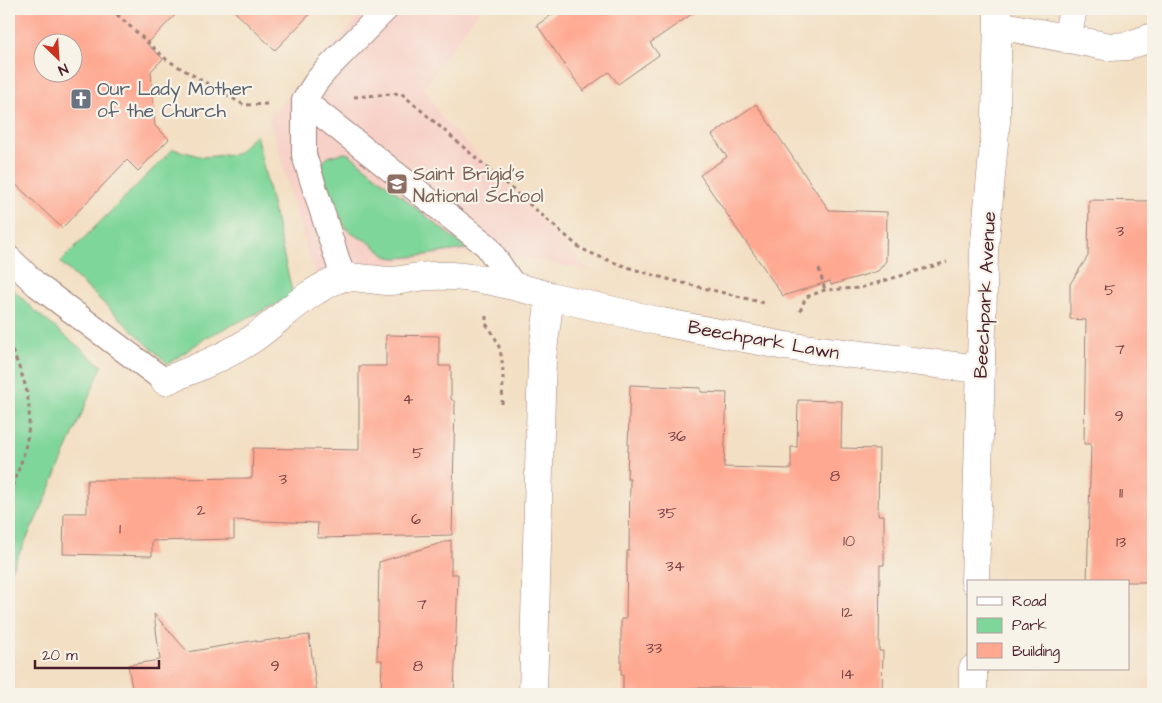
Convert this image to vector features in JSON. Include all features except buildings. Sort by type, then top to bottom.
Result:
[{"type":"street","points":[[1067,39],[1073,9]]},
{"type":"street","points":[[998,17],[1067,39],[1110,47],[1127,46],[1153,37]]},
{"type":"street","name":"Beechpark Avenue","points":[[975,580],[984,252],[996,121],[998,17]]},
{"type":"street","name":"Beechpark Lawn","points":[[343,277],[390,281],[430,276],[453,276],[488,281],[662,322],[785,346],[980,369]]},
{"type":"street","points":[[166,381],[232,352],[304,298],[343,277]]},
{"type":"street","points":[[533,694],[542,358],[550,296]]},
{"type":"street","points":[[973,670],[973,694]]},
{"type":"lane","points":[[343,277],[304,155],[304,101],[326,70],[386,9]]},
{"type":"lane","points":[[304,101],[487,246],[514,286]]},
{"type":"lane","points":[[9,258],[37,285],[166,381]]},
{"type":"path","points":[[111,9],[167,60],[244,105],[401,93],[580,248],[603,259],[630,268],[771,305]]},
{"type":"path","points":[[785,346],[806,297],[825,290],[860,288],[984,252]]},
{"type":"path","points":[[819,269],[825,290]]},
{"type":"path","points":[[488,281],[486,324],[495,334],[503,360],[502,412]]},
{"type":"path","points":[[793,309],[801,310]]},
{"type":"path","points":[[9,344],[16,358],[28,398],[25,451],[9,493]]},
{"type":"shaded area","name":"Saint Brigid's National School","points":[[366,9],[480,9],[424,87],[442,118],[590,271],[485,250],[402,261],[316,281],[269,118]]},
{"type":"green space","points":[[256,134],[293,296],[207,337],[168,364],[60,262],[173,149],[203,157],[236,154]]},
{"type":"green space","points":[[349,154],[467,249],[395,258],[389,257],[367,241],[350,232],[343,223],[322,173],[325,160],[331,156]]},
{"type":"green space","points":[[9,285],[36,312],[102,366],[43,505],[9,574]]},
{"type":"place","name":"Our Lady Mother of the Church","points":[[81,99]]},
{"type":"place","name":"Saint Brigid's National School","points":[[397,184]]}]
